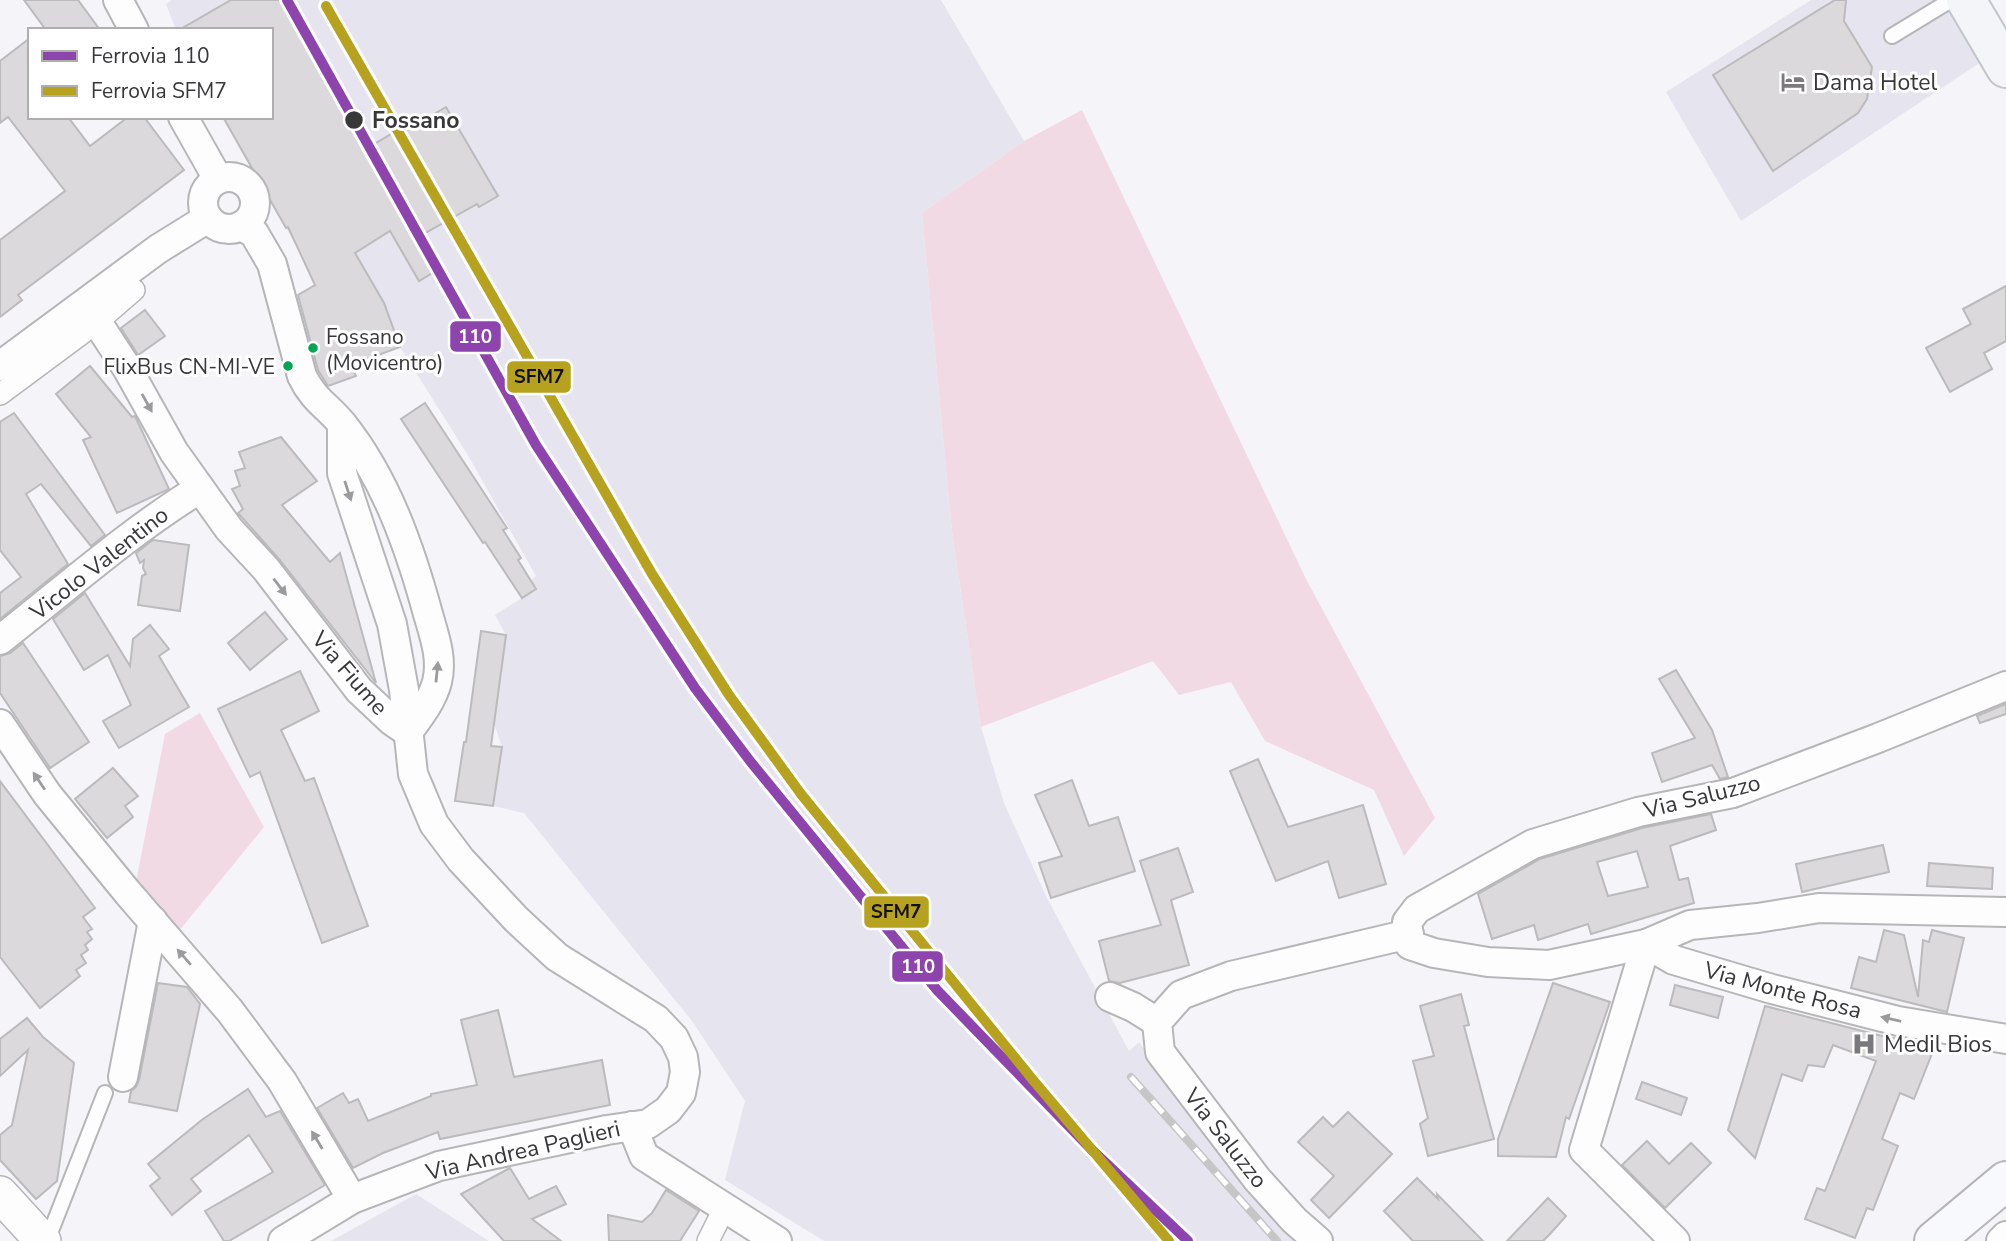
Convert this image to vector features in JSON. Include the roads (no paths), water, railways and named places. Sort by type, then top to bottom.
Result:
[{"type":"main road","points":[[1966,0],[2006,68]]},
{"type":"main road","points":[[1934,1241],[2006,1181]]},
{"type":"street","points":[[118,0],[133,28]]},
{"type":"street","points":[[184,119],[218,179]]},
{"type":"street","points":[[236,178],[250,188],[254,195],[253,213],[241,226],[219,227],[208,218],[203,204],[204,196],[207,189],[218,179],[236,178]]},
{"type":"street","points":[[0,394],[158,249],[208,218]]},
{"type":"street","points":[[241,226],[254,233],[272,264],[302,376],[308,388],[342,424],[365,458],[388,499],[416,568],[439,653],[438,681],[424,710],[408,732]]},
{"type":"street","points":[[0,366],[134,290]]},
{"type":"street","name":"Via Fiume","points":[[88,315],[127,368],[174,452],[229,529],[266,569],[359,690],[408,732],[413,774],[434,824],[461,860],[516,919],[557,957],[656,1019],[674,1038],[683,1057],[685,1072],[681,1093],[668,1110],[648,1124],[632,1126]]},
{"type":"street","points":[[342,424],[342,473],[392,624],[404,690],[408,732]]},
{"type":"street","name":"Vicolo Valentino","points":[[0,640],[121,543],[169,507],[199,489]]},
{"type":"street","name":"Via Saluzzo","points":[[1318,1241],[1294,1220],[1257,1179],[1160,1052],[1157,1022],[1181,995],[1231,976],[1408,928],[1417,909],[1533,844],[1638,812],[1733,793],[1878,738],[2006,685]]},
{"type":"street","points":[[0,724],[47,794],[230,1011],[282,1081],[352,1199]]},
{"type":"street","points":[[1408,928],[1410,944],[1434,953],[1488,962],[1549,965],[1646,944],[1689,925],[1819,908],[2006,912]]},
{"type":"street","points":[[114,1085],[153,921]]},
{"type":"street","points":[[1646,944],[1584,1150],[1675,1241]]},
{"type":"street","name":"Via Monte Rosa","points":[[1646,944],[1674,960],[1772,989],[1898,1021],[2006,1039]]},
{"type":"street","points":[[1110,997],[1157,1022]]},
{"type":"street","name":"Via Andrea Paglieri","points":[[283,1241],[352,1199],[439,1166],[632,1126],[645,1156],[777,1241]]},
{"type":"street","points":[[0,1194],[45,1241]]},
{"type":"street","points":[[708,1241],[725,1207]]},
{"type":"street","points":[[2001,1241],[2006,1236]]},
{"type":"lane","points":[[1892,36],[1951,0]]},
{"type":"lane","points":[[45,1241],[114,1085]]},
{"type":"railway","points":[[1131,1077],[1277,1241]]},
{"type":"rail line","name":"110","points":[[287,0],[536,445],[695,688],[750,761],[937,990],[1091,1149],[1188,1241]]},
{"type":"rail line","name":"SFM7","points":[[326,6],[652,574],[729,695],[801,794],[1033,1080],[1169,1241]]},
{"type":"place","name":"Dama Hotel","points":[[1793,82]]},
{"type":"place","name":"Fossano","points":[[354,120]]},
{"type":"place","name":"Fossano (Movicentro)","points":[[313,348]]},
{"type":"place","name":"FlixBus CN-MI-VE","points":[[288,366]]},
{"type":"place","name":"Medil Bios","points":[[1864,1044]]}]
